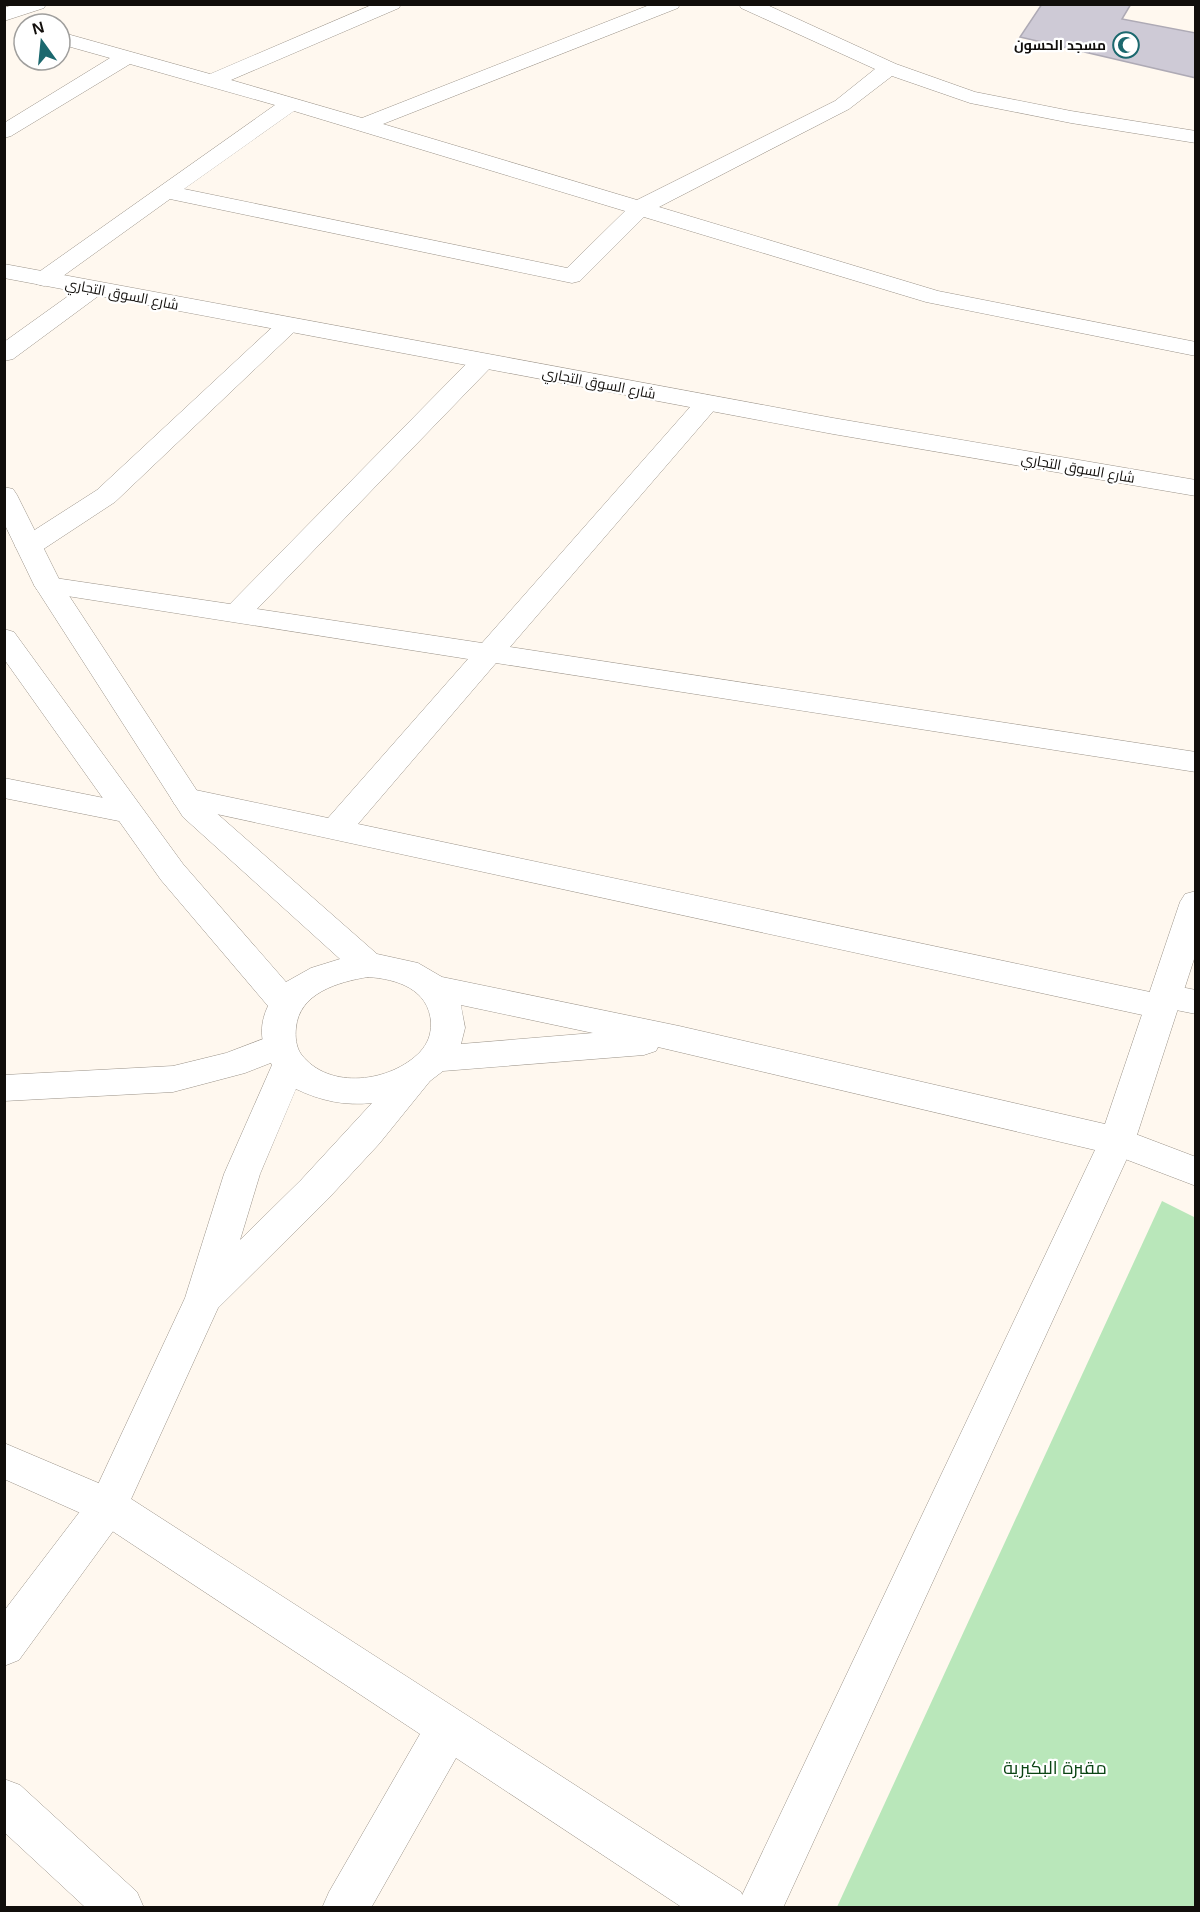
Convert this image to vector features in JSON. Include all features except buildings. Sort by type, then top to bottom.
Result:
[{"type":"street","points":[[4,15],[37,4]]},
{"type":"street","points":[[210,81],[392,4]]},
{"type":"street","points":[[362,125],[671,4]]},
{"type":"street","points":[[748,4],[889,68],[970,96],[1071,117],[1196,137]]},
{"type":"street","points":[[72,41],[641,207],[934,297],[1196,349]]},
{"type":"street","points":[[4,132],[127,57]]},
{"type":"street","points":[[166,192],[572,276],[641,207],[842,105],[889,68]]},
{"type":"street","points":[[44,279],[291,104]]},
{"type":"street","name":"شارع السوق التجاري","points":[[4,271],[707,403],[1196,488]]},
{"type":"street","points":[[4,354],[93,289]]},
{"type":"street","points":[[29,546],[106,496],[288,325]]},
{"type":"street","points":[[236,614],[483,361]]},
{"type":"street","points":[[335,830],[707,403]]},
{"type":"street","points":[[4,495],[48,585],[194,810],[368,965]]},
{"type":"street","points":[[48,585],[1196,762]]},
{"type":"street","points":[[4,638],[172,872],[286,1005]]},
{"type":"street","points":[[4,788],[129,813]]},
{"type":"street","points":[[186,798],[1174,1002]]},
{"type":"street","points":[[759,1908],[1117,1141],[1174,1002],[1196,902]]},
{"type":"street","points":[[4,1646],[108,1506],[204,1298],[242,1174],[284,1056],[278,1025],[286,1005],[300,989],[320,976],[343,968],[368,965],[392,967],[414,974],[433,987],[445,1003],[450,1021],[446,1041],[375,1125],[280,1227],[204,1298]]},
{"type":"street","points":[[433,987],[679,1039],[1117,1141],[1196,1172]]},
{"type":"street","points":[[284,1056],[308,1080],[333,1089],[362,1092],[391,1087],[426,1067],[679,1039]]},
{"type":"street","points":[[4,1088],[173,1079],[233,1064],[284,1056]]},
{"type":"street","points":[[4,1460],[108,1506],[724,1908]]},
{"type":"street","points":[[345,1908],[448,1727]]},
{"type":"street","points":[[4,1801],[121,1908]]},
{"type":"green space","name":"مقبرة البكيرية","points":[[1162,1201],[1196,1218],[1195,1907],[837,1907]]},
{"type":"place","name":"مسجد الحسون","points":[[1126,45]]}]
